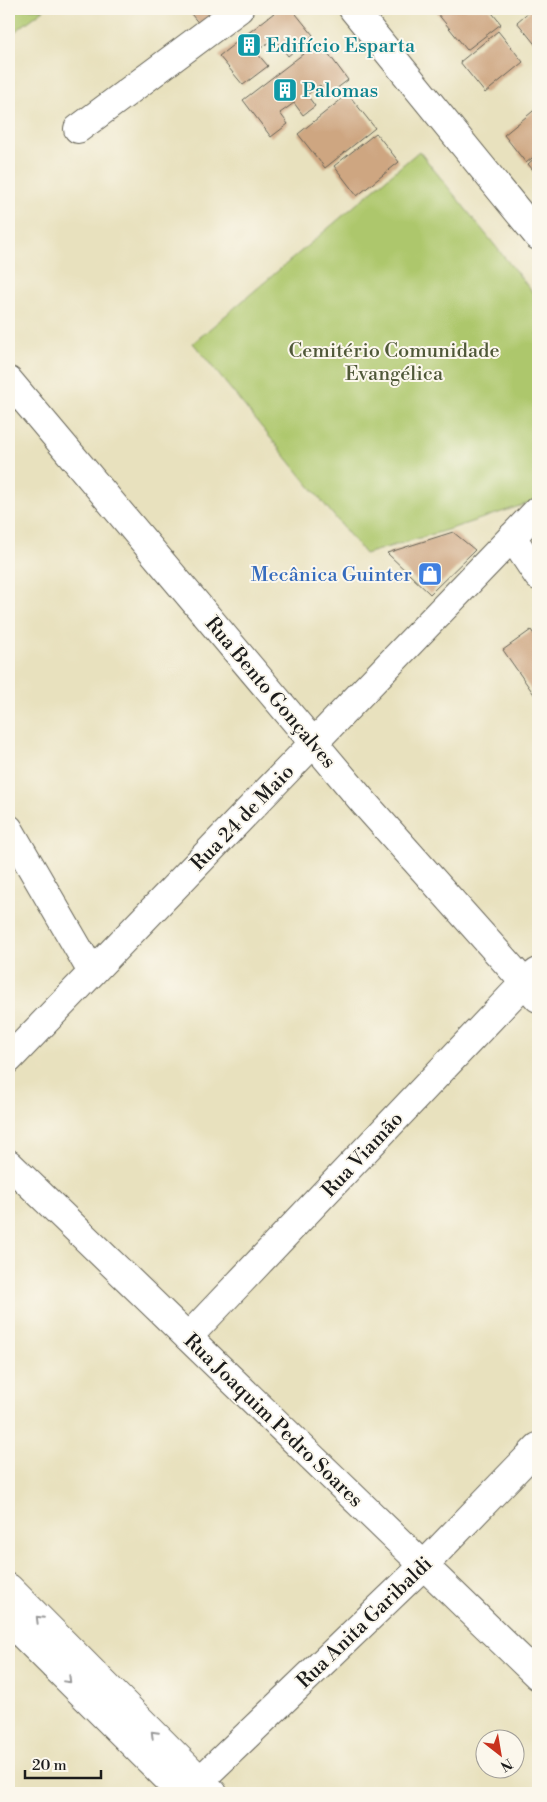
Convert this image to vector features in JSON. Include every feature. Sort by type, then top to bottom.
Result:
[{"type":"street","points":[[78,129],[238,9]]},
{"type":"street","points":[[353,9],[538,236]]},
{"type":"street","name":"Rua Bento Gonçalves","points":[[9,381],[365,804],[534,984]]},
{"type":"street","name":"Rua 24 de Maio","points":[[9,1058],[538,510]]},
{"type":"street","points":[[512,537],[538,576]]},
{"type":"street","points":[[9,829],[92,972]]},
{"type":"street","name":"Rua Viamão","points":[[188,1337],[534,984]]},
{"type":"street","name":"Rua Joaquim Pedro Soares","points":[[9,1164],[538,1676]]},
{"type":"street","name":"Rua Anita Garibaldi","points":[[196,1790],[424,1565],[538,1447]]},
{"type":"street","points":[[9,1588],[196,1790]]},
{"type":"street","points":[[9,1621],[196,1790]]},
{"type":"green space","points":[[9,9],[45,9],[9,36]]},
{"type":"green space","name":"Cemitério Comunidade Evangélica","points":[[419,151],[538,299],[538,495],[532,502],[365,554],[193,343]]},
{"type":"building","points":[[187,9],[221,9],[200,25]]},
{"type":"building","name":"Edifício Esparta","points":[[279,9],[292,9],[313,35],[288,56],[274,38],[256,52],[268,66],[243,85],[219,56]]},
{"type":"building","points":[[442,9],[489,9],[501,24],[467,50],[437,13]]},
{"type":"building","points":[[532,9],[538,9],[538,48],[517,22]]},
{"type":"building","points":[[498,31],[523,62],[485,93],[460,62]]},
{"type":"building","name":"Palomas","points":[[316,44],[322,52],[325,49],[348,80],[328,95],[320,85],[307,95],[315,106],[303,115],[294,103],[280,113],[288,124],[271,137],[243,100]]},
{"type":"building","points":[[348,94],[375,128],[325,168],[298,134]]},
{"type":"building","points":[[538,107],[538,153],[526,163],[504,135]]},
{"type":"building","points":[[376,133],[399,162],[357,196],[334,166]]},
{"type":"building","points":[[538,155],[538,176],[528,164]]},
{"type":"building","name":"Mecânica Guinter","points":[[453,532],[475,550],[430,594],[387,553]]},
{"type":"building","points":[[531,630],[538,640],[538,700],[503,650]]},
{"type":"place","name":"Edifício Esparta","points":[[249,45]]},
{"type":"place","name":"Palomas","points":[[285,90]]},
{"type":"place","name":"Mecânica Guinter","points":[[430,574]]}]
